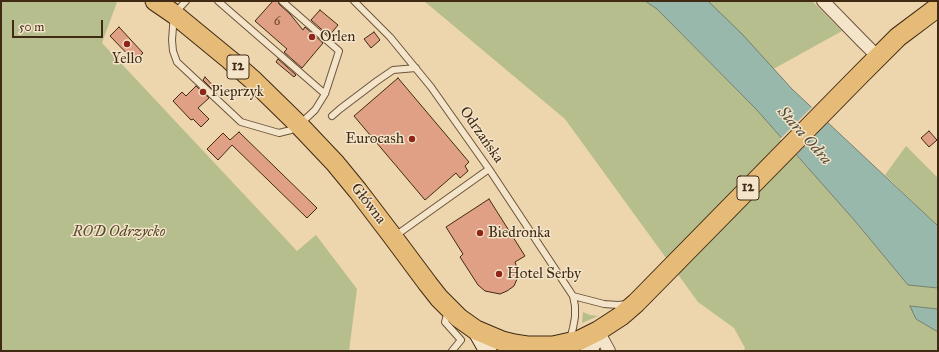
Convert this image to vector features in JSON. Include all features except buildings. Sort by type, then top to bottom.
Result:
[{"type":"main road","name":"Główna","points":[[155,1],[180,8],[230,60],[299,125],[335,163],[394,237],[428,284],[449,309],[459,318],[476,330],[496,339],[527,346],[557,348],[580,340],[598,331]]},
{"type":"main road","name":"12","points":[[598,331],[621,316],[636,303],[860,74],[907,30],[938,7]]},
{"type":"main road","points":[[476,330],[488,351]]},
{"type":"main road","points":[[589,351],[598,331]]},
{"type":"street","points":[[823,1],[878,57]]},
{"type":"street","points":[[598,331],[609,351]]},
{"type":"lane","points":[[218,1],[325,94]]},
{"type":"lane","points":[[180,8],[172,40],[173,51],[177,62],[241,122],[279,133],[291,130],[299,125],[315,110],[325,94],[340,51],[282,1]]},
{"type":"lane","name":"Odrzańska","points":[[354,1],[390,37],[431,87],[489,169],[573,296],[575,306],[574,328],[557,348]]},
{"type":"lane","points":[[332,116],[393,70],[416,68]]},
{"type":"lane","points":[[394,237],[489,169]]},
{"type":"lane","points":[[573,296],[604,304],[618,305],[636,303]]},
{"type":"lane","points":[[449,309],[444,322],[461,340],[452,351]]},
{"type":"green space","name":"ROD Odrzycko","points":[[1,1],[117,2],[102,43],[297,251],[316,235],[357,289],[349,351],[1,351]]},
{"type":"green space","points":[[424,1],[645,1],[657,9],[756,109],[855,221],[908,285],[938,288],[938,309],[911,306],[916,319],[938,332],[938,351],[744,351],[745,348],[734,328],[698,302],[565,119]]},
{"type":"green space","points":[[693,1],[812,1],[842,31],[768,72]]},
{"type":"green space","points":[[906,146],[938,178],[938,226],[885,175]]},
{"type":"green space","points":[[583,312],[590,315],[598,316],[582,323]]},
{"type":"water","name":"Stara Odra","points":[[645,1],[708,1],[743,35],[792,89],[938,226],[938,288],[908,285],[855,221],[756,109],[657,9]]},
{"type":"water","points":[[910,306],[938,309],[938,332],[916,319]]},
{"type":"pier","points":[[813,106],[829,121],[795,156],[780,139]]},
{"type":"place","name":"Orlen","points":[[312,37]]},
{"type":"place","name":"Yello","points":[[127,44]]},
{"type":"place","name":"Pieprzyk","points":[[203,92]]},
{"type":"place","name":"Eurocash","points":[[412,139]]},
{"type":"place","name":"Biedronka","points":[[480,233]]},
{"type":"place","name":"Hotel Serby","points":[[499,274]]}]
